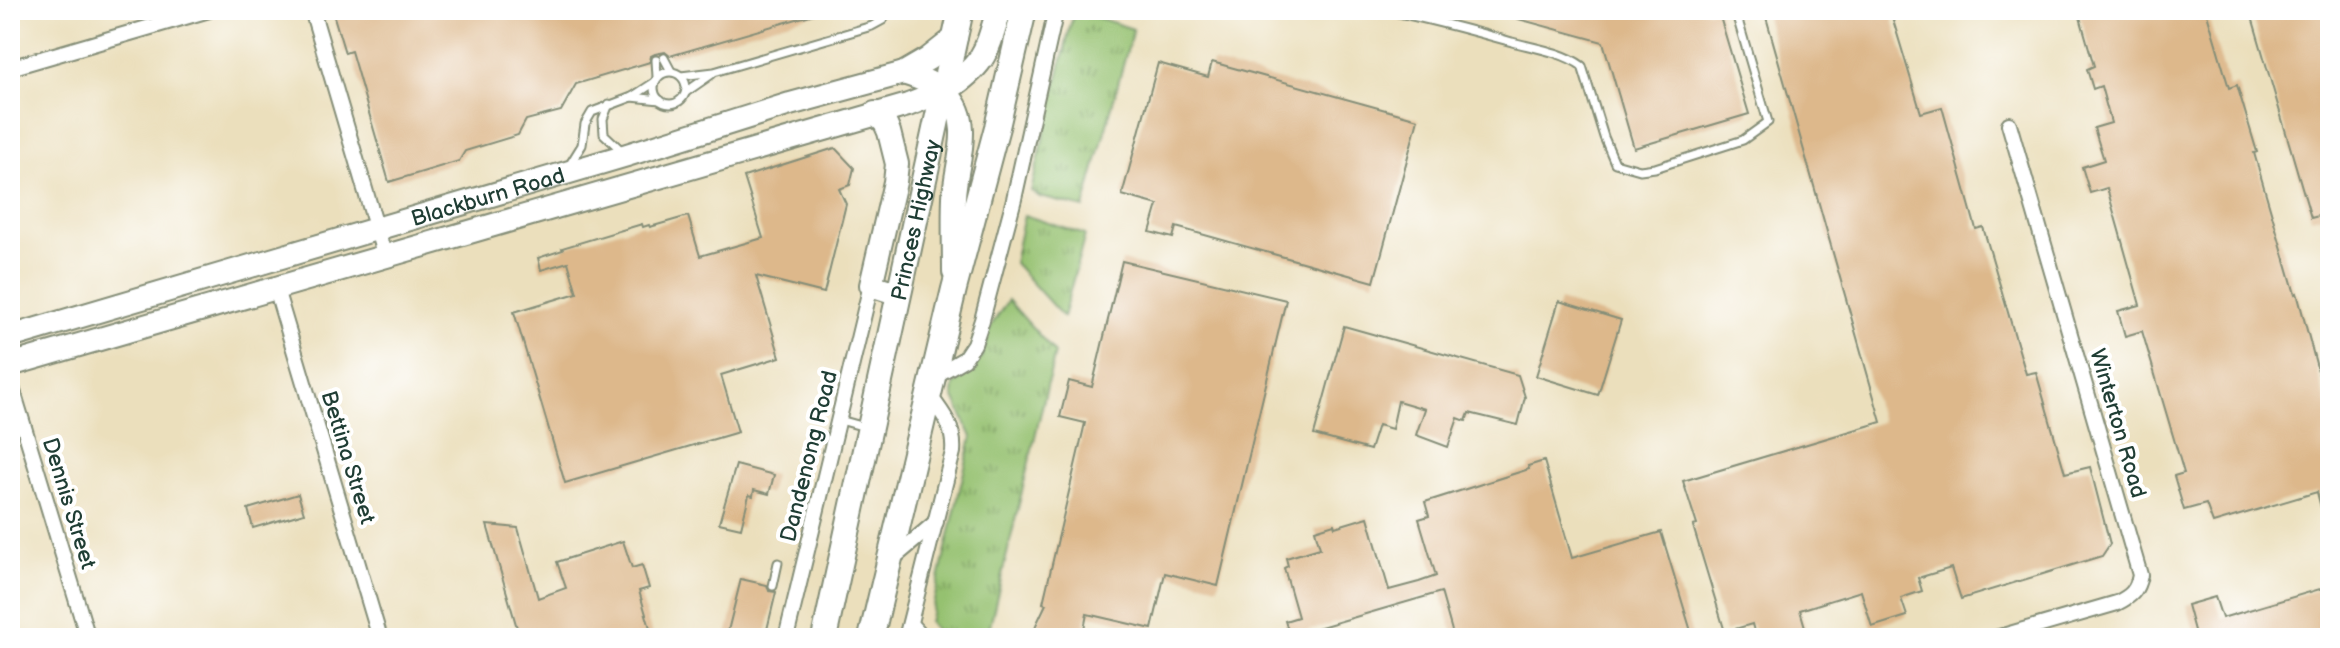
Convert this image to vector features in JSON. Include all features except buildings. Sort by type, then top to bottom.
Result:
[{"type":"highway","name":"Princes Highway","points":[[824,638],[961,10]]},
{"type":"highway","points":[[944,91],[964,78],[982,59],[988,50],[999,10]]},
{"type":"highway","points":[[871,638],[1024,10]]},
{"type":"main road","name":"Blackburn Road","points":[[10,337],[790,104],[904,73],[956,37]]},
{"type":"main road","points":[[904,73],[944,91],[957,111],[963,137],[954,193],[954,289]]},
{"type":"main road","name":"Blackburn Road","points":[[10,365],[908,105],[944,91]]},
{"type":"main road","points":[[875,113],[889,132],[897,164],[871,285],[899,294]]},
{"type":"street","points":[[10,68],[209,10]]},
{"type":"street","points":[[312,10],[385,257]]},
{"type":"street","points":[[906,638],[937,522],[954,442],[949,423],[931,386],[964,359],[974,344],[982,320],[1014,199],[1056,10]]},
{"type":"street","name":"Winterton Road","points":[[1996,638],[2131,597],[2140,575],[2009,124]]},
{"type":"street","name":"Dandenong Road","points":[[786,638],[871,285]]},
{"type":"street","name":"Bettina Street","points":[[276,289],[380,638]]},
{"type":"street","name":"Dennis Street","points":[[10,381],[88,638]]},
{"type":"street","points":[[890,561],[937,522]]},
{"type":"lane","points":[[681,76],[714,72],[872,26],[883,20],[888,10]]},
{"type":"lane","points":[[1385,10],[1574,60],[1582,66],[1615,163],[1640,170],[1743,140],[1768,122],[1735,10]]},
{"type":"lane","points":[[660,100],[654,92],[660,59],[685,81],[686,92]]},
{"type":"lane","points":[[564,174],[582,145],[585,124],[592,112],[632,97],[661,74],[671,71]]},
{"type":"lane","points":[[632,97],[674,103],[714,72]]},
{"type":"lane","points":[[609,104],[603,119],[604,134],[627,155]]},
{"type":"lane","points":[[840,420],[871,429]]},
{"type":"lane","points":[[773,586],[778,563]]},
{"type":"lane","points":[[911,619],[928,638]]},
{"type":"path","points":[[460,10],[461,13],[472,10]]},
{"type":"green space","points":[[1074,10],[1133,29],[1084,208],[1040,197],[1031,191]]},
{"type":"green space","points":[[1024,215],[1085,235],[1063,317],[1014,263]]},
{"type":"green space","points":[[1008,300],[1055,353],[987,638],[942,638],[929,622],[972,437],[953,395],[954,385],[982,356],[991,326]]}]
